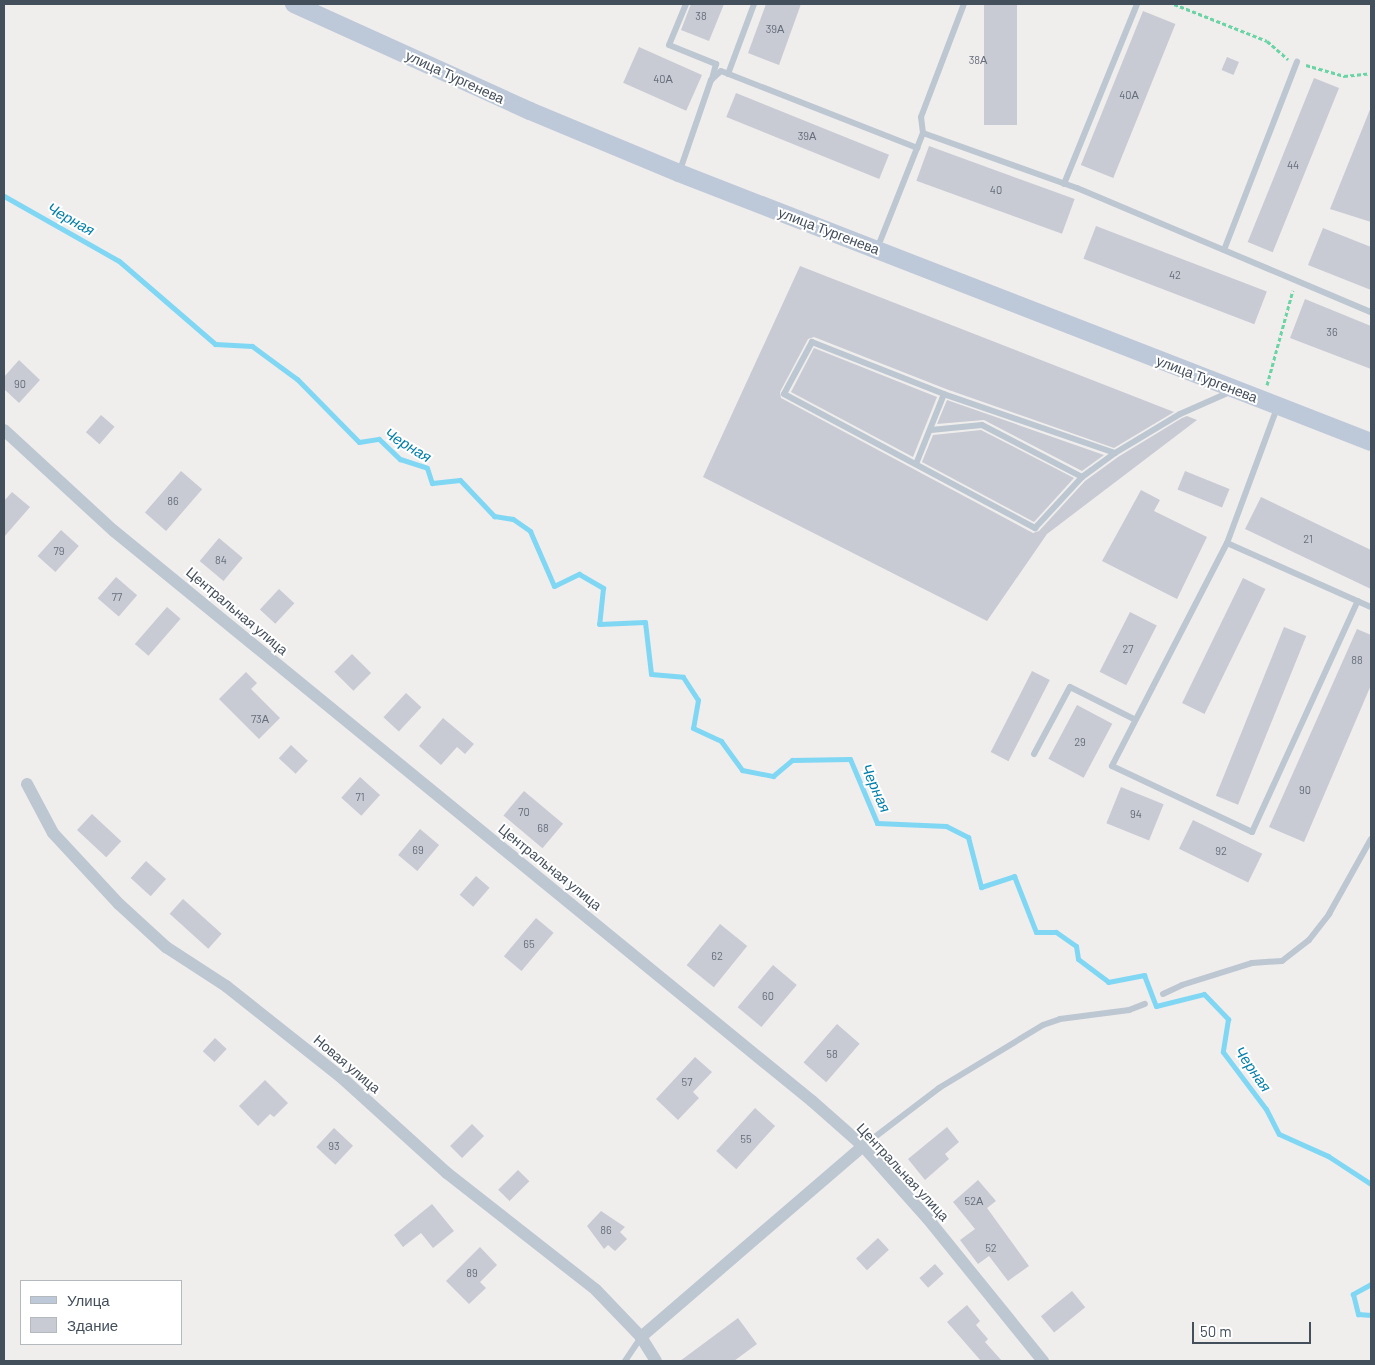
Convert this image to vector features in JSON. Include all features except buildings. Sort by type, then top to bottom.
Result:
[{"type":"street","name":"улица Тургенева","points":[[294,4],[530,111],[679,172],[1371,442]]},
{"type":"street","name":"Центральная улица","points":[[4,430],[114,531],[812,1101],[862,1146],[928,1219],[1043,1361]]},
{"type":"street","name":"Новая улица","points":[[27,784],[53,833],[119,904],[166,946],[226,986],[341,1077],[447,1173],[596,1290],[641,1337],[656,1361]]},
{"type":"street","points":[[641,1337],[862,1146]]},
{"type":"lane","points":[[679,172],[716,64],[669,45],[686,4]]},
{"type":"lane","points":[[728,74],[754,4]]},
{"type":"lane","points":[[877,250],[917,148],[922,133],[922,118],[964,4]]},
{"type":"lane","points":[[1064,184],[1137,4]]},
{"type":"lane","points":[[1224,250],[1297,62]]},
{"type":"lane","points":[[712,80],[721,72],[728,74],[917,148]]},
{"type":"lane","points":[[922,133],[1064,184],[1371,312]]},
{"type":"lane","points":[[1115,453],[944,394],[812,342],[784,394],[1035,528],[1082,476],[1115,453],[1180,414],[1235,390]]},
{"type":"lane","points":[[916,464],[944,394]]},
{"type":"lane","points":[[1270,403],[1227,543],[1134,719],[1112,766],[1252,832],[1358,601]]},
{"type":"lane","points":[[931,430],[982,424],[1082,476]]},
{"type":"lane","points":[[1227,543],[1371,606]]},
{"type":"lane","points":[[1034,754],[1070,687],[1134,719]]},
{"type":"lane","points":[[1164,994],[1182,985],[1252,963],[1282,961],[1309,940],[1329,914],[1371,838]]},
{"type":"lane","points":[[862,1146],[939,1088],[1043,1025],[1060,1019],[1129,1010],[1146,1004]]},
{"type":"lane","points":[[625,1361],[641,1337]]},
{"type":"path","points":[[1174,4],[1267,41],[1284,58],[1344,76],[1371,73]]},
{"type":"path","points":[[1270,403],[1296,280]]},
{"type":"waterway","name":"Черная","points":[[4,196],[119,261],[215,344],[252,346],[297,379],[359,442],[379,439],[400,459],[427,468],[432,483],[460,480],[494,516],[513,519],[530,531],[554,586],[579,574],[603,588],[599,624],[645,622],[651,674],[683,677],[698,700],[693,728],[721,741],[742,770],[773,776],[792,760],[850,759],[877,823],[946,826],[968,837],[981,887],[1014,876],[1036,932],[1056,932],[1076,946],[1078,959],[1108,982],[1144,975],[1156,1006],[1204,994],[1228,1019],[1223,1052],[1266,1109],[1279,1134],[1328,1156],[1371,1184]]},
{"type":"waterway","name":"Черная","points":[[1371,1284],[1353,1294],[1358,1314],[1371,1315]]}]
